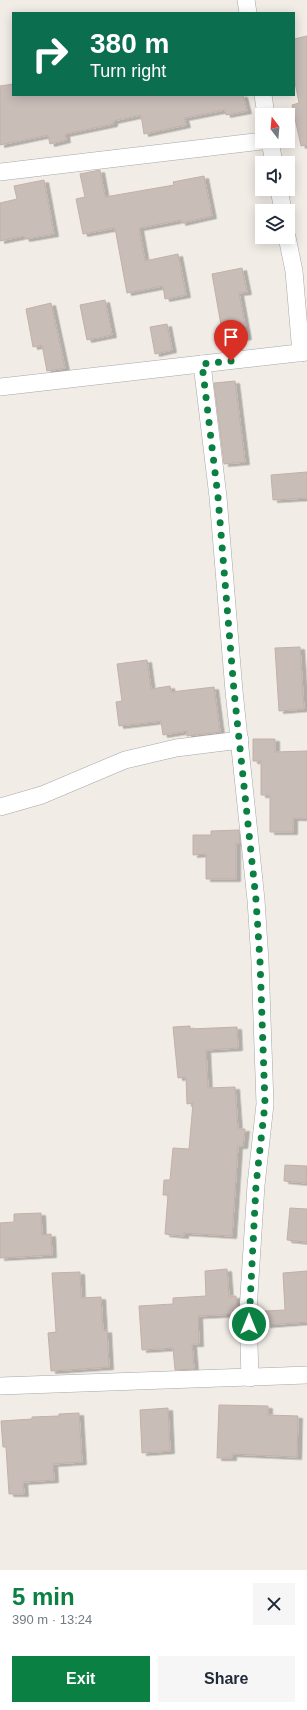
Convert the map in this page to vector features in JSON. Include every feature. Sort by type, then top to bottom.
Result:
[{"type":"street","points":[[246,0],[248,12]]},
{"type":"street","points":[[263,96],[265,108]]},
{"type":"street","points":[[0,172],[255,142]]},
{"type":"street","points":[[0,387],[304,353],[289,244]]},
{"type":"street","points":[[202,364],[218,497],[234,691],[256,900],[265,1104],[256,1185],[248,1311],[250,1378]]},
{"type":"street","points":[[0,807],[42,795],[125,760],[176,748],[240,740]]},
{"type":"street","points":[[0,1386],[307,1376]]},
{"type":"building","points":[[307,36],[307,145],[301,146],[295,119],[295,108],[293,108],[292,105],[299,103],[295,82],[295,39]]},
{"type":"building","points":[[12,84],[12,96],[243,96],[247,111],[226,115],[225,110],[184,118],[186,125],[144,134],[141,115],[113,121],[113,124],[65,134],[66,140],[50,144],[48,135],[0,145],[0,86]]},
{"type":"building","points":[[100,170],[105,197],[174,185],[173,182],[204,176],[212,216],[181,223],[181,220],[139,228],[145,261],[178,254],[186,295],[165,299],[163,286],[127,293],[115,228],[83,234],[76,199],[85,197],[80,174]]},
{"type":"building","points":[[44,180],[54,234],[25,239],[24,236],[0,241],[0,203],[17,199],[14,186]]},
{"type":"building","points":[[242,268],[247,292],[239,293],[247,337],[224,342],[212,274]]},
{"type":"building","points":[[105,300],[112,335],[87,340],[80,305]]},
{"type":"building","points":[[51,303],[65,368],[47,371],[42,345],[33,347],[26,309]]},
{"type":"building","points":[[167,324],[172,350],[155,354],[150,327]]},
{"type":"building","points":[[235,381],[245,462],[224,464],[214,383]]},
{"type":"building","points":[[307,472],[307,498],[273,500],[271,475]]},
{"type":"building","points":[[300,647],[304,709],[279,711],[275,648]]},
{"type":"building","points":[[147,660],[151,689],[170,686],[171,692],[214,687],[220,732],[187,736],[187,731],[163,735],[161,721],[119,726],[116,702],[122,701],[117,664]]},
{"type":"building","points":[[253,739],[275,739],[275,752],[307,751],[307,818],[293,818],[293,832],[270,832],[270,795],[261,795],[261,761],[253,761]]},
{"type":"building","points":[[239,830],[240,843],[236,843],[236,879],[206,879],[206,854],[193,855],[193,835],[211,835],[211,831]]},
{"type":"building","points":[[190,1026],[190,1029],[237,1027],[238,1048],[206,1050],[208,1088],[235,1087],[238,1129],[245,1129],[243,1146],[238,1146],[232,1236],[184,1233],[184,1236],[165,1234],[168,1195],[163,1195],[164,1180],[170,1180],[173,1148],[189,1149],[193,1103],[187,1104],[186,1077],[178,1078],[173,1027]]},
{"type":"building","points":[[285,1165],[307,1166],[306,1183],[284,1181]]},
{"type":"building","points":[[290,1208],[307,1209],[307,1242],[287,1240]]},
{"type":"building","points":[[41,1213],[42,1235],[51,1234],[52,1255],[0,1258],[0,1223],[14,1222],[14,1214]]},
{"type":"building","points":[[227,1269],[229,1296],[236,1296],[237,1314],[198,1316],[199,1344],[192,1344],[194,1369],[175,1370],[173,1348],[142,1350],[139,1306],[173,1304],[173,1298],[206,1296],[205,1271]]},
{"type":"building","points":[[307,1271],[307,1322],[266,1325],[265,1311],[285,1310],[283,1273]]},
{"type":"building","points":[[80,1272],[81,1298],[101,1297],[103,1331],[107,1330],[109,1367],[51,1371],[48,1333],[56,1332],[52,1273]]},
{"type":"building","points":[[219,1405],[268,1406],[268,1415],[298,1416],[297,1457],[232,1454],[232,1458],[217,1458]]},
{"type":"building","points":[[168,1408],[170,1451],[142,1453],[140,1410]]},
{"type":"building","points":[[79,1413],[82,1462],[53,1464],[54,1480],[23,1482],[24,1494],[9,1494],[6,1447],[3,1447],[1,1421]]},
{"type":"route","points":[[231,361],[202,364],[218,497],[234,691],[256,900],[260,961],[265,1104],[256,1185],[248,1311],[249,1324]]}]
